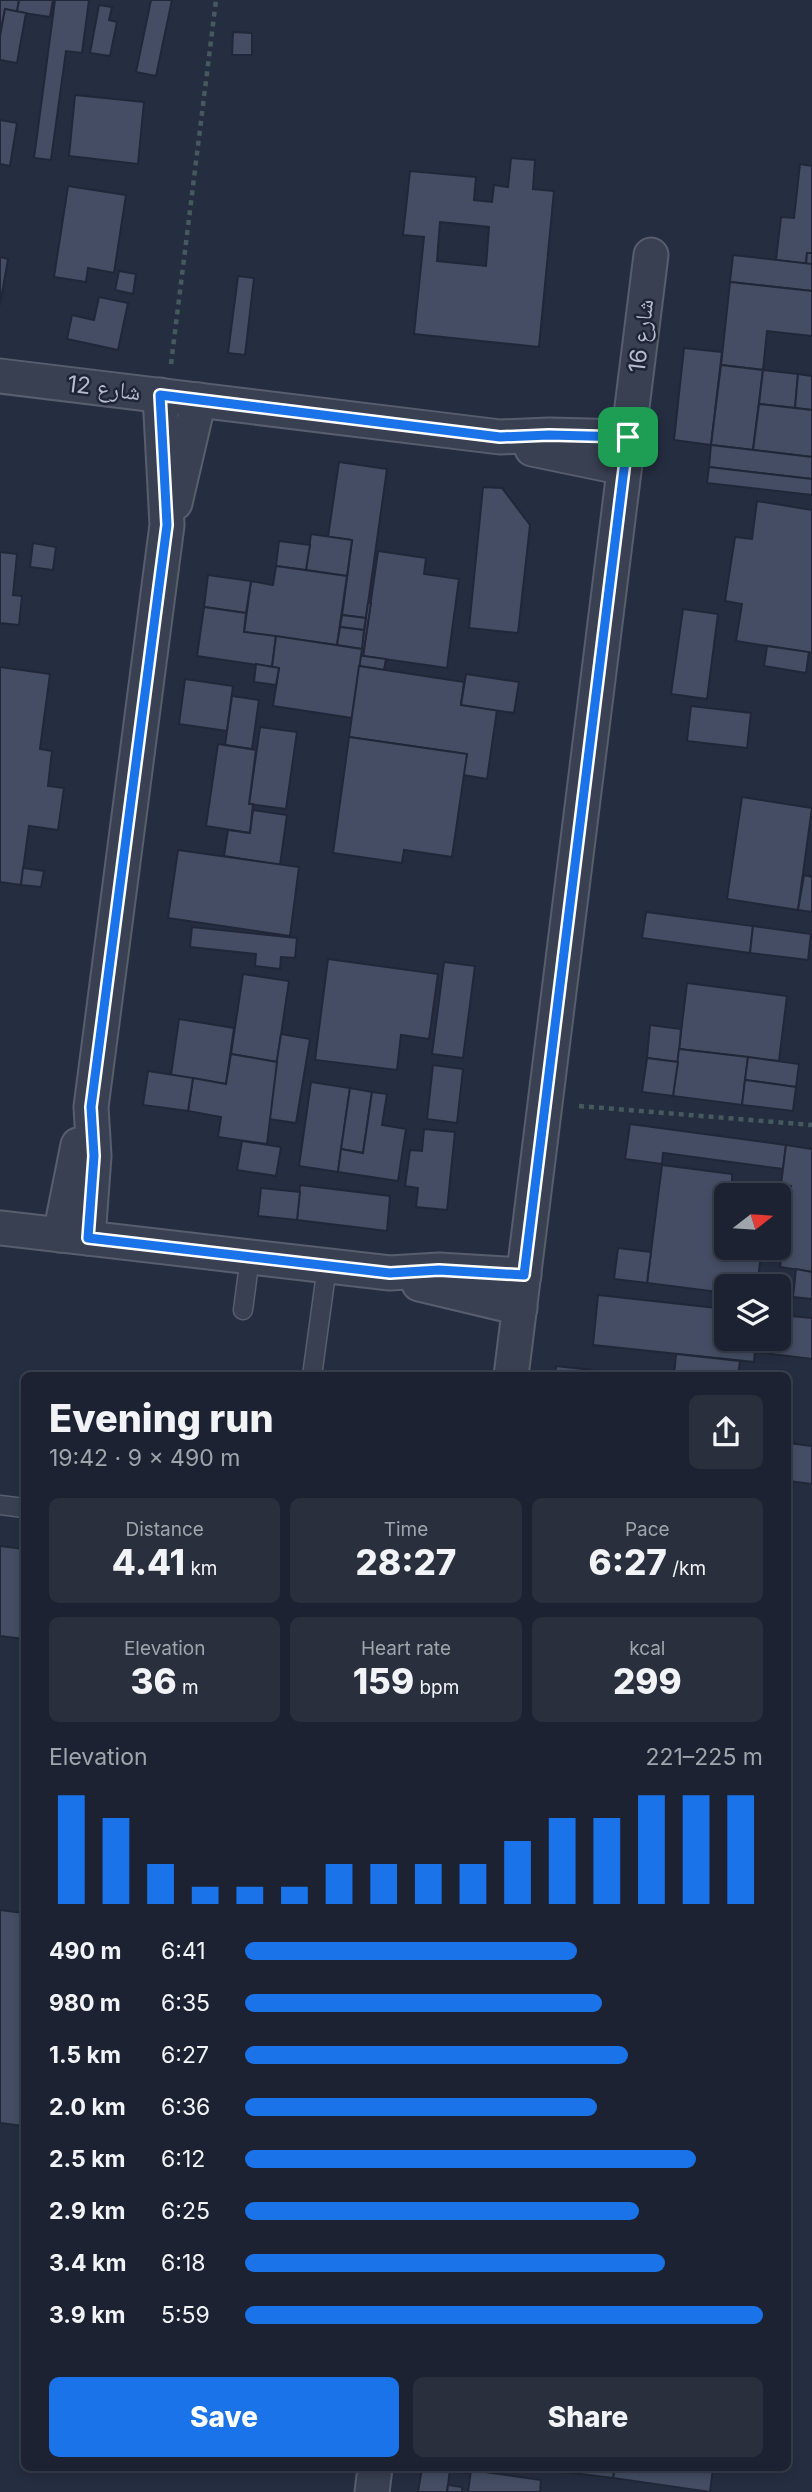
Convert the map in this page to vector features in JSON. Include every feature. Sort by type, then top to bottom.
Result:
[{"type":"street","name":"شارع 16","points":[[512,1372],[651,255]]},
{"type":"street","name":"شارع 12","points":[[0,376],[500,437],[545,452],[626,452]]},
{"type":"street","points":[[74,1236],[76,1151],[91,1107],[167,525],[175,397]]},
{"type":"street","points":[[0,1228],[390,1273],[439,1270],[524,1275]]},
{"type":"street","points":[[390,1273],[419,1284],[520,1308]]},
{"type":"street","points":[[372,2492],[375,2471]]},
{"type":"lane","points":[[243,1310],[250,1257]]},
{"type":"lane","points":[[313,1372],[327,1266]]},
{"type":"lane","points":[[0,1505],[21,1508]]},
{"type":"path","points":[[175,397],[216,0]]},
{"type":"path","points":[[545,1103],[812,1125]]},
{"type":"building","points":[[0,0],[19,0],[17,12],[5,9],[0,36]]},
{"type":"building","points":[[19,0],[53,0],[50,17],[17,12]]},
{"type":"building","points":[[55,0],[89,0],[82,53],[66,51],[51,160],[34,158]]},
{"type":"building","points":[[151,0],[172,0],[156,76],[136,72]]},
{"type":"building","points":[[99,5],[112,7],[109,20],[117,22],[110,56],[90,53]]},
{"type":"building","points":[[5,9],[26,13],[17,63],[0,60],[0,36]]},
{"type":"building","points":[[233,32],[252,33],[252,55],[232,55]]},
{"type":"building","points":[[75,95],[144,102],[138,164],[69,156]]},
{"type":"building","points":[[0,120],[17,123],[10,166],[0,164]]},
{"type":"building","points":[[511,158],[535,160],[533,189],[554,191],[539,347],[414,334],[424,237],[403,235],[410,171],[476,177],[474,200],[492,202],[494,185],[508,187]],"holes":[[[440,222],[489,227],[486,266],[437,261]]]},
{"type":"building","points":[[800,164],[812,166],[812,253],[807,253],[806,264],[776,260],[781,217],[794,218]]},
{"type":"building","points":[[68,186],[126,195],[114,273],[88,268],[86,282],[54,277]]},
{"type":"building","points":[[807,253],[812,253],[812,264],[806,264]]},
{"type":"building","points":[[733,255],[812,264],[812,291],[730,282]]},
{"type":"building","points":[[0,257],[8,259],[0,305]]},
{"type":"building","points":[[119,271],[136,274],[133,294],[115,290]]},
{"type":"building","points":[[238,276],[254,278],[245,355],[228,353]]},
{"type":"building","points":[[730,282],[812,291],[812,336],[767,331],[763,370],[721,365]]},
{"type":"building","points":[[99,297],[128,303],[118,350],[67,339],[72,315],[94,320]]},
{"type":"building","points":[[684,348],[722,352],[711,445],[674,440]]},
{"type":"building","points":[[721,365],[763,370],[753,450],[711,445]]},
{"type":"building","points":[[763,370],[798,374],[795,408],[759,404]]},
{"type":"building","points":[[798,374],[812,376],[812,410],[795,408]]},
{"type":"building","points":[[759,404],[812,410],[812,457],[753,450]]},
{"type":"building","points":[[711,445],[812,457],[812,479],[709,467]]},
{"type":"building","points":[[339,462],[387,469],[366,618],[342,615],[352,540],[328,537]]},
{"type":"building","points":[[709,467],[812,479],[812,495],[707,483]]},
{"type":"building","points":[[483,487],[502,488],[530,525],[518,633],[469,628]]},
{"type":"building","points":[[757,501],[812,510],[812,653],[736,641],[742,604],[725,601],[735,537],[752,539]]},
{"type":"building","points":[[311,534],[352,540],[347,576],[306,570]]},
{"type":"building","points":[[279,541],[310,545],[306,570],[276,566]]},
{"type":"building","points":[[33,543],[56,547],[53,570],[30,567]]},
{"type":"building","points":[[378,551],[426,558],[424,574],[459,579],[447,668],[363,656]]},
{"type":"building","points":[[0,552],[17,554],[13,595],[22,596],[19,625],[0,623]]},
{"type":"building","points":[[276,566],[347,576],[337,645],[244,632],[251,581],[273,585]]},
{"type":"building","points":[[208,575],[251,581],[246,613],[204,607]]},
{"type":"building","points":[[368,603],[371,603],[363,656],[386,659],[384,670],[359,666]]},
{"type":"building","points":[[204,607],[246,613],[244,632],[276,636],[272,667],[197,656]]},
{"type":"building","points":[[683,609],[718,614],[707,699],[671,694]]},
{"type":"building","points":[[342,615],[366,618],[364,630],[340,627]]},
{"type":"building","points":[[340,627],[364,630],[362,649],[337,645]]},
{"type":"building","points":[[276,636],[362,649],[352,718],[273,706],[279,668],[272,667]]},
{"type":"building","points":[[767,646],[809,652],[806,673],[764,666]]},
{"type":"building","points":[[256,664],[279,668],[276,685],[254,682]]},
{"type":"building","points":[[359,666],[464,682],[461,705],[497,710],[487,779],[463,775],[467,754],[349,737]]},
{"type":"building","points":[[0,667],[50,674],[40,749],[52,751],[48,786],[64,788],[58,830],[29,826],[21,885],[0,882]]},
{"type":"building","points":[[466,674],[519,682],[514,713],[461,705]]},
{"type":"building","points":[[185,679],[233,686],[227,731],[179,724]]},
{"type":"building","points":[[232,696],[259,700],[252,749],[225,745]]},
{"type":"building","points":[[691,706],[751,713],[747,748],[687,741]]},
{"type":"building","points":[[260,727],[297,732],[286,809],[249,804]]},
{"type":"building","points":[[349,737],[467,754],[452,857],[404,850],[402,863],[333,853]]},
{"type":"building","points":[[218,744],[256,750],[249,804],[253,804],[250,833],[206,826]]},
{"type":"building","points":[[742,797],[812,808],[798,910],[727,899]]},
{"type":"building","points":[[253,810],[287,815],[280,865],[224,856],[228,830],[250,833]]},
{"type":"building","points":[[178,850],[299,867],[290,936],[168,918]]},
{"type":"building","points":[[23,868],[44,871],[41,887],[21,885]]},
{"type":"building","points":[[804,875],[812,877],[812,912],[798,910]]},
{"type":"building","points":[[646,912],[753,926],[750,953],[642,938]]},
{"type":"building","points":[[753,926],[811,934],[808,960],[750,953]]},
{"type":"building","points":[[192,927],[297,938],[295,958],[281,957],[280,969],[255,966],[256,954],[190,947]]},
{"type":"building","points":[[328,959],[438,974],[429,1039],[401,1035],[397,1070],[315,1060]]},
{"type":"building","points":[[444,962],[475,966],[463,1058],[432,1054]]},
{"type":"building","points":[[243,974],[289,981],[277,1062],[231,1054]]},
{"type":"building","points":[[687,983],[787,996],[779,1061],[679,1049]]},
{"type":"building","points":[[179,1019],[234,1028],[226,1084],[171,1075]]},
{"type":"building","points":[[650,1025],[681,1029],[678,1062],[647,1058]]},
{"type":"building","points":[[281,1034],[310,1039],[296,1123],[268,1119]]},
{"type":"building","points":[[679,1049],[748,1057],[742,1105],[673,1096]]},
{"type":"building","points":[[231,1054],[277,1062],[267,1144],[218,1137],[221,1117],[188,1111],[193,1078],[226,1084]]},
{"type":"building","points":[[748,1057],[799,1064],[796,1087],[745,1080]]},
{"type":"building","points":[[647,1058],[678,1062],[673,1096],[642,1092]]},
{"type":"building","points":[[433,1065],[463,1069],[457,1123],[427,1119]]},
{"type":"building","points":[[148,1071],[193,1078],[188,1111],[143,1105]]},
{"type":"building","points":[[745,1080],[796,1087],[793,1111],[742,1105]]},
{"type":"building","points":[[311,1082],[350,1088],[338,1172],[299,1166]]},
{"type":"building","points":[[350,1088],[372,1092],[363,1153],[341,1149]]},
{"type":"building","points":[[372,1092],[387,1094],[382,1125],[406,1129],[398,1181],[338,1172],[341,1149],[363,1153]]},
{"type":"building","points":[[630,1124],[786,1145],[783,1169],[663,1153],[662,1164],[625,1159]]},
{"type":"building","points":[[424,1129],[455,1132],[447,1210],[416,1207],[418,1188],[405,1186],[410,1150],[422,1151]]},
{"type":"building","points":[[242,1141],[281,1147],[276,1176],[237,1170]]},
{"type":"building","points":[[786,1145],[812,1149],[812,1272],[780,1267],[781,1260],[791,1260],[791,1183],[781,1183]]},
{"type":"building","points":[[662,1165],[732,1174],[732,1182],[742,1183],[714,1183],[714,1260],[760,1260],[759,1274],[714,1274],[714,1291],[647,1283]]},
{"type":"building","points":[[300,1185],[390,1196],[387,1231],[297,1220]]},
{"type":"building","points":[[261,1188],[300,1192],[297,1220],[258,1216]]},
{"type":"building","points":[[618,1248],[651,1252],[647,1283],[614,1279]]},
{"type":"building","points":[[796,1269],[812,1272],[812,1299],[793,1297]]},
{"type":"building","points":[[598,1295],[714,1308],[714,1351],[755,1351],[754,1362],[593,1345]]},
{"type":"building","points":[[791,1316],[812,1318],[812,1359],[755,1352],[791,1351]]},
{"type":"building","points":[[676,1354],[740,1361],[739,1372],[674,1372]]},
{"type":"building","points":[[556,1366],[592,1370],[592,1372],[555,1372]]},
{"type":"building","points":[[791,1443],[812,1446],[812,1484],[791,1481]]},
{"type":"building","points":[[0,1546],[21,1549],[21,1639],[0,1636]]},
{"type":"building","points":[[0,1910],[21,1913],[21,2126],[0,2123]]},
{"type":"building","points":[[422,2471],[450,2471],[447,2492],[418,2492]]},
{"type":"building","points":[[471,2471],[541,2480],[540,2492],[468,2492]]},
{"type":"building","points":[[556,2471],[614,2471],[613,2478]]},
{"type":"building","points":[[614,2471],[713,2471],[710,2492],[613,2478]]},
{"type":"building","points":[[448,2485],[462,2487],[462,2492],[447,2492]]},
{"type":"route","points":[[160,395],[500,437],[628,437],[524,1275],[439,1270],[390,1273],[88,1238],[94,1156],[91,1107],[167,525],[160,395]]}]
